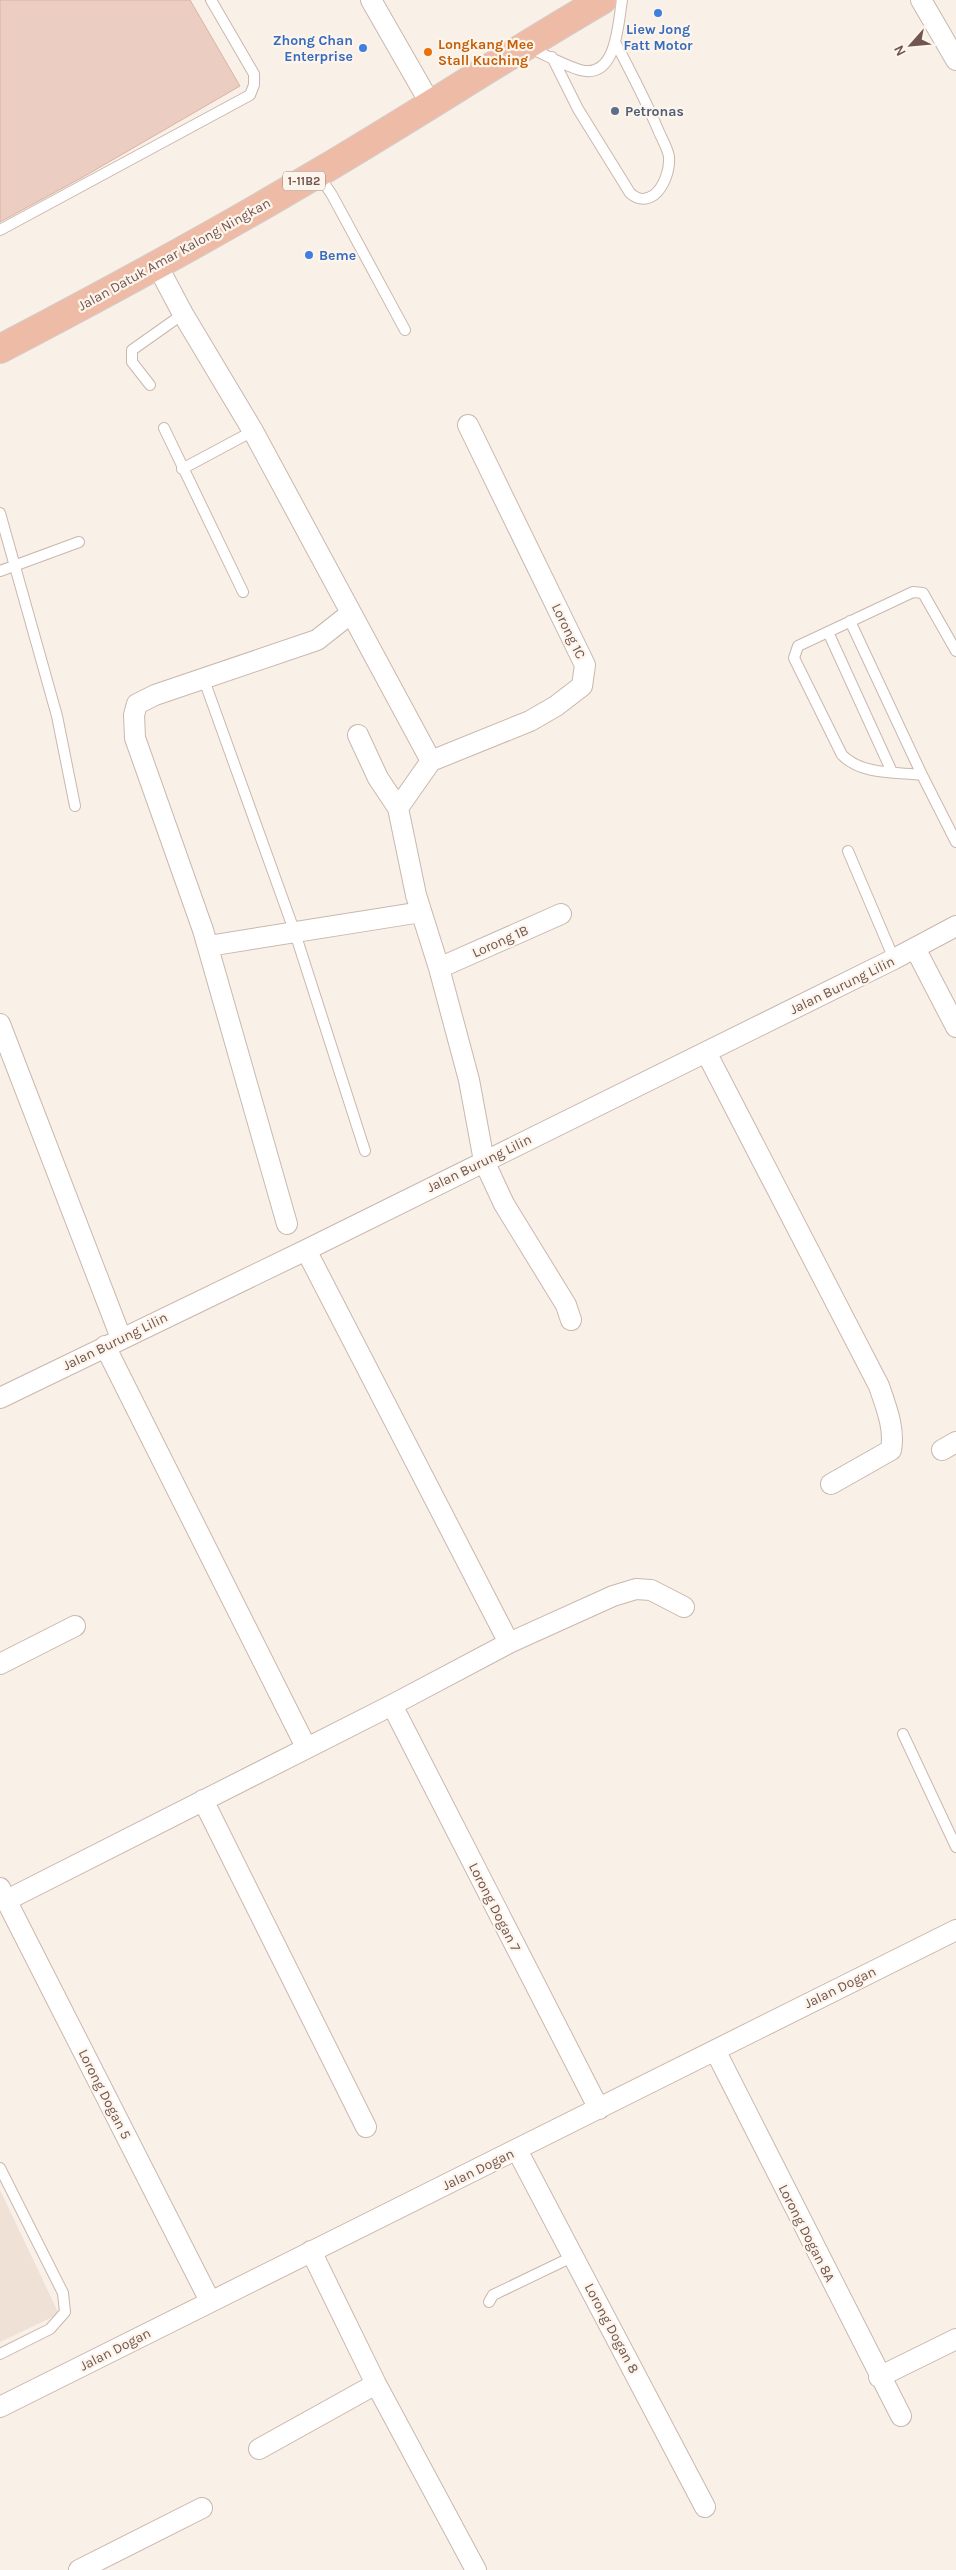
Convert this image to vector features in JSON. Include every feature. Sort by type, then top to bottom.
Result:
[{"type":"highway","name":"Jalan Datuk Amar Kalong Ningkan","points":[[4,344],[157,265],[318,173],[587,4]]},
{"type":"street","points":[[371,0],[430,103]]},
{"type":"street","points":[[920,0],[954,52]]},
{"type":"street","points":[[157,265],[183,314],[253,431],[430,761],[398,808]]},
{"type":"street","name":"Lorong 1C","points":[[430,761],[530,721],[556,706],[582,686],[585,665],[468,426]]},
{"type":"street","points":[[287,1224],[208,946],[136,738],[134,715],[137,704],[155,695],[204,680],[316,640],[350,614]]},
{"type":"street","points":[[358,735],[378,778],[398,808],[421,912],[439,968],[468,1080],[484,1161],[504,1204],[566,1305],[571,1320]]},
{"type":"street","points":[[208,946],[421,912]]},
{"type":"street","name":"Lorong 1B","points":[[439,968],[560,914]]},
{"type":"street","name":"Jalan Burung Lilin","points":[[0,1398],[306,1250],[894,959],[956,926]]},
{"type":"street","points":[[915,948],[956,1027]]},
{"type":"street","points":[[0,1024],[113,1342],[306,1747]]},
{"type":"street","points":[[706,1052],[879,1386],[888,1412],[894,1436],[891,1450],[831,1484]]},
{"type":"street","points":[[306,1250],[509,1643]]},
{"type":"street","points":[[3,1894],[203,1800],[392,1705],[509,1643],[613,1596],[636,1590],[651,1590],[684,1607]]},
{"type":"street","points":[[0,1664],[75,1626]]},
{"type":"street","name":"Lorong Dogan 7","points":[[392,1705],[599,2109]]},
{"type":"street","points":[[203,1800],[366,2127]]},
{"type":"street","name":"Lorong Dogan 5","points":[[3,1894],[210,2301]]},
{"type":"street","name":"Jalan Dogan","points":[[0,2407],[956,1930]]},
{"type":"street","name":"Lorong Dogan 8A","points":[[715,2050],[879,2378],[901,2416]]},
{"type":"street","name":"Lorong Dogan 8","points":[[517,2150],[705,2507]]},
{"type":"street","points":[[311,2251],[376,2384],[476,2570]]},
{"type":"street","points":[[879,2378],[956,2339]]},
{"type":"street","points":[[258,2449],[376,2384]]},
{"type":"street","points":[[79,2570],[202,2508]]},
{"type":"lane","points":[[0,230],[250,96],[254,85],[254,74],[211,0]]},
{"type":"lane","points":[[524,45],[583,71],[591,70],[609,62],[615,42],[622,0]]},
{"type":"lane","points":[[552,57],[578,109],[630,193],[636,198],[644,199],[655,194],[662,186],[668,171],[669,156],[654,118],[615,42]]},
{"type":"lane","points":[[318,173],[332,195],[405,330]]},
{"type":"lane","points":[[150,385],[132,362],[132,350],[183,314]]},
{"type":"lane","points":[[164,428],[182,469],[243,592]]},
{"type":"lane","points":[[182,469],[253,431]]},
{"type":"lane","points":[[0,513],[57,716],[76,806]]},
{"type":"lane","points":[[0,571],[79,542]]},
{"type":"lane","points":[[922,775],[868,770],[852,764],[842,755],[794,658],[798,646],[914,592],[923,593],[956,651]]},
{"type":"lane","points":[[850,622],[922,775],[956,842]]},
{"type":"lane","points":[[828,632],[892,772]]},
{"type":"lane","points":[[204,680],[295,932],[364,1151]]},
{"type":"lane","points":[[848,852],[894,959]]},
{"type":"lane","points":[[903,1734],[956,1847]]},
{"type":"lane","points":[[0,2168],[63,2293],[65,2312],[50,2329],[0,2354]]},
{"type":"lane","points":[[489,2302],[493,2295],[574,2256]]},
{"type":"shaded area","points":[[0,2190],[59,2314],[0,2342]]},
{"type":"building","points":[[0,0],[190,0],[240,86],[83,177],[0,222]]},
{"type":"place","name":"Liew Jong Fatt Motor","points":[[658,13]]},
{"type":"place","name":"Zhong Chan Enterprise","points":[[363,48]]},
{"type":"place","name":"Longkang Mee Stall Kuching","points":[[428,52]]},
{"type":"place","name":"Petronas","points":[[615,111]]},
{"type":"place","name":"Beme","points":[[309,255]]}]
